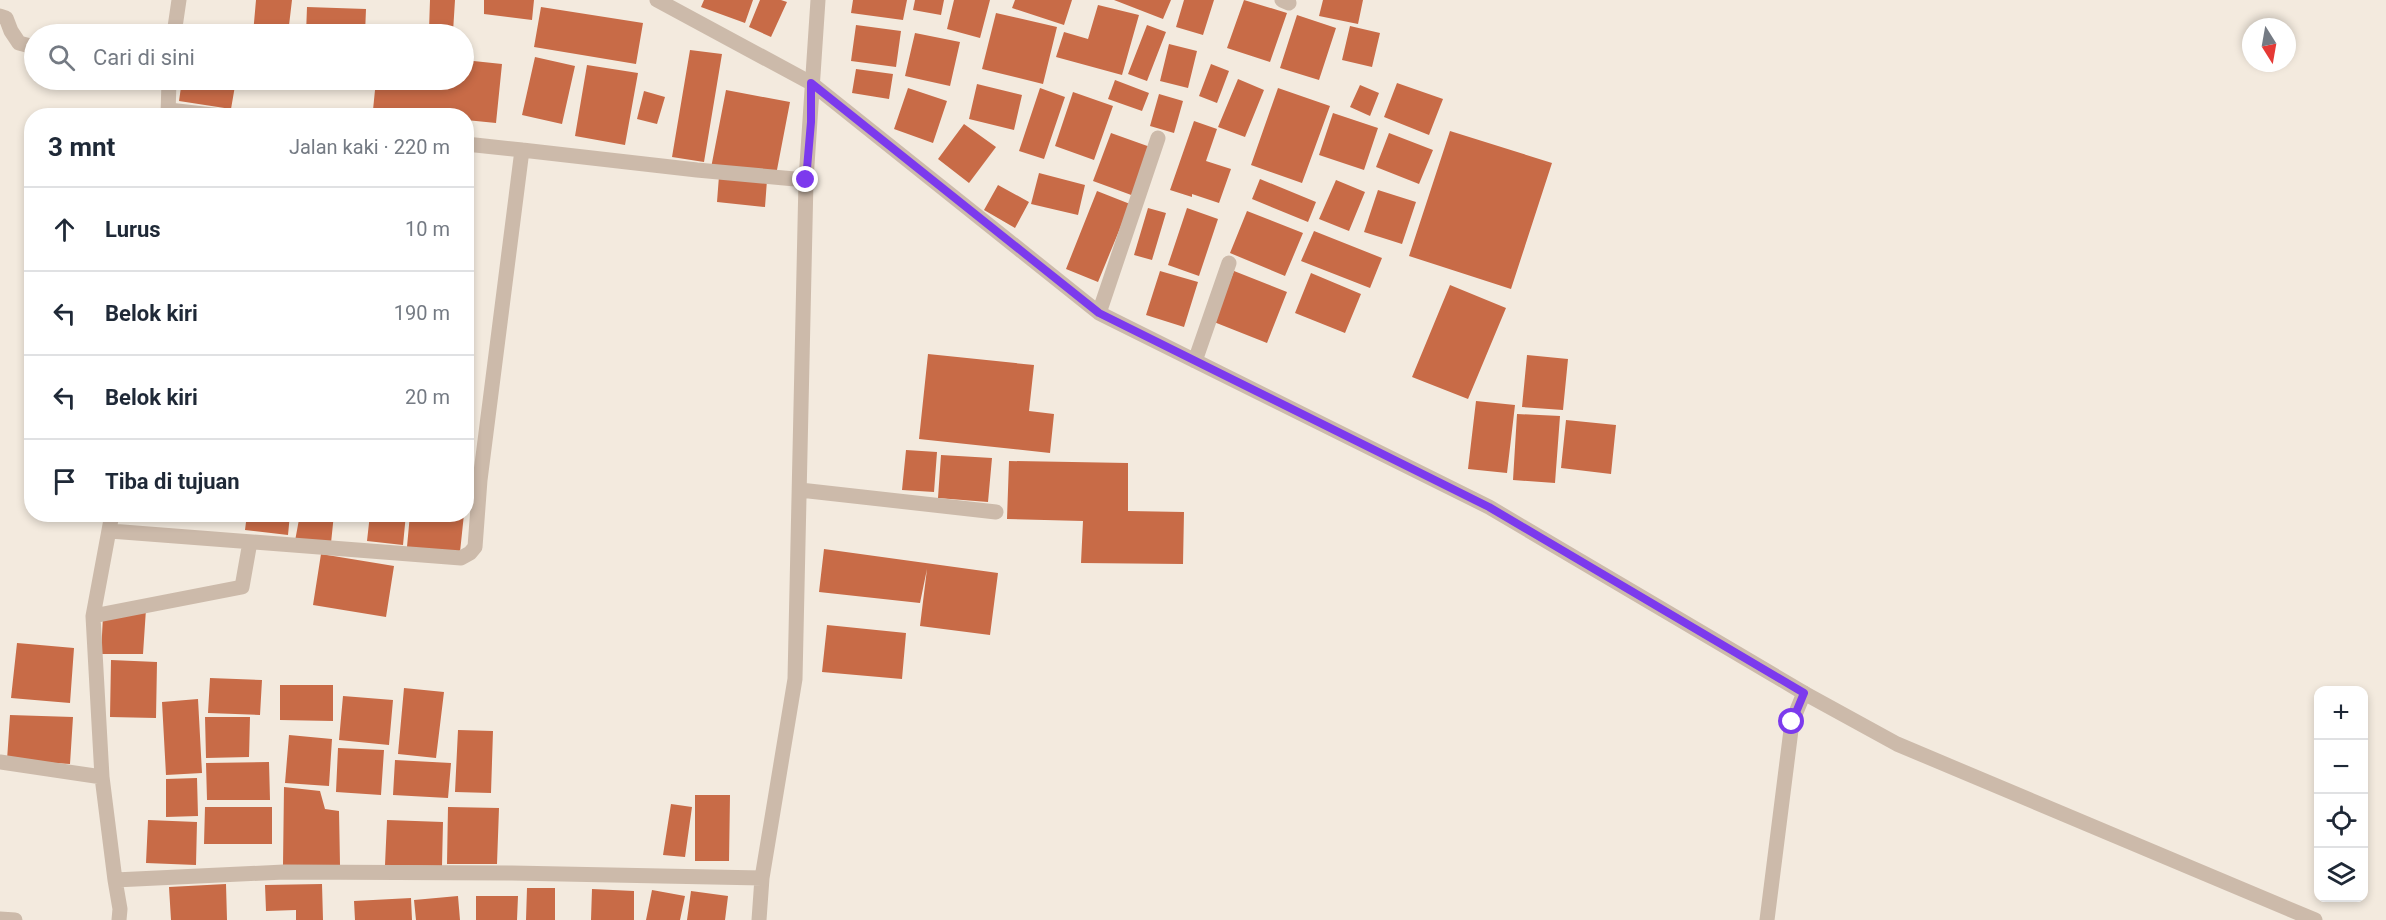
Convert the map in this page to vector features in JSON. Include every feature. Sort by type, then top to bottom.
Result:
[{"type":"street","points":[[175,24],[179,0]]},
{"type":"street","points":[[657,0],[811,89],[1099,313],[1489,507],[1802,698],[1897,744],[2315,920]]},
{"type":"street","points":[[759,920],[762,878],[795,679],[806,180],[818,0]]},
{"type":"street","points":[[0,16],[6,18],[19,44],[24,45]]},
{"type":"street","points":[[169,90],[169,108]]},
{"type":"street","points":[[1099,313],[1158,138]]},
{"type":"street","points":[[474,145],[806,180]]},
{"type":"street","points":[[110,531],[461,558],[470,553],[475,547],[480,480],[522,150]]},
{"type":"street","points":[[1195,361],[1229,263]]},
{"type":"street","points":[[800,490],[996,512]]},
{"type":"street","points":[[111,522],[93,616],[102,777],[120,909],[119,920]]},
{"type":"street","points":[[93,616],[242,587],[250,542]]},
{"type":"street","points":[[1767,920],[1792,722],[1802,698]]},
{"type":"street","points":[[0,762],[102,777]]},
{"type":"street","points":[[115,880],[284,872],[512,873],[762,878]]},
{"type":"street","points":[[0,919],[15,920]]},
{"type":"building","points":[[256,0],[292,0],[289,24],[254,24]]},
{"type":"building","points":[[430,0],[455,0],[454,24],[429,24]]},
{"type":"building","points":[[484,0],[534,0],[532,20],[484,14]]},
{"type":"building","points":[[704,0],[753,0],[745,23],[701,7]]},
{"type":"building","points":[[760,0],[787,2],[771,37],[749,27]]},
{"type":"building","points":[[853,0],[907,0],[903,20],[851,13]]},
{"type":"building","points":[[915,0],[944,0],[941,15],[913,10]]},
{"type":"building","points":[[954,0],[990,0],[980,38],[947,29]]},
{"type":"building","points":[[1015,0],[1072,0],[1064,25],[1012,8]]},
{"type":"building","points":[[1114,0],[1171,0],[1163,19]]},
{"type":"building","points":[[1184,0],[1214,0],[1203,35],[1176,27]]},
{"type":"building","points":[[1244,0],[1287,13],[1270,62],[1227,48]]},
{"type":"building","points":[[1323,0],[1363,0],[1358,24],[1319,16]]},
{"type":"building","points":[[1098,5],[1139,15],[1122,75],[1056,57],[1064,32],[1088,39]]},
{"type":"building","points":[[307,7],[366,9],[365,24],[306,24]]},
{"type":"building","points":[[541,7],[643,23],[636,64],[534,47]]},
{"type":"building","points":[[996,13],[1057,27],[1043,84],[982,69]]},
{"type":"building","points":[[1297,15],[1336,28],[1319,80],[1280,68]]},
{"type":"building","points":[[856,25],[901,31],[896,67],[851,61]]},
{"type":"building","points":[[1147,25],[1166,32],[1147,81],[1128,74]]},
{"type":"building","points":[[1350,26],[1380,33],[1372,67],[1342,60]]},
{"type":"building","points":[[915,33],[960,42],[950,86],[905,76]]},
{"type":"building","points":[[1169,44],[1197,51],[1188,88],[1160,81]]},
{"type":"building","points":[[690,50],[722,54],[704,162],[672,157]]},
{"type":"building","points":[[535,57],[575,66],[562,124],[522,115]]},
{"type":"building","points":[[474,61],[502,64],[496,123],[474,121],[474,108],[373,108],[375,90],[474,90]]},
{"type":"building","points":[[1211,64],[1229,71],[1217,103],[1199,96]]},
{"type":"building","points":[[587,65],[638,73],[625,145],[575,136]]},
{"type":"building","points":[[856,69],[893,74],[889,99],[852,93]]},
{"type":"building","points":[[1238,79],[1264,90],[1245,137],[1218,127]]},
{"type":"building","points":[[1115,80],[1149,93],[1142,111],[1108,99]]},
{"type":"building","points":[[1397,83],[1443,99],[1429,135],[1384,117]]},
{"type":"building","points":[[977,84],[1022,95],[1014,130],[969,119]]},
{"type":"building","points":[[1360,85],[1379,93],[1370,116],[1350,107]]},
{"type":"building","points":[[908,88],[947,101],[933,143],[894,129]]},
{"type":"building","points":[[1040,88],[1065,97],[1044,159],[1019,151]]},
{"type":"building","points":[[1278,88],[1330,106],[1302,183],[1251,165]]},
{"type":"building","points":[[181,90],[234,90],[231,108],[179,101]]},
{"type":"building","points":[[726,90],[790,102],[776,175],[711,168]]},
{"type":"building","points":[[644,91],[665,97],[657,124],[637,119]]},
{"type":"building","points":[[1073,92],[1113,106],[1094,160],[1055,146]]},
{"type":"building","points":[[1159,94],[1183,101],[1174,133],[1150,126]]},
{"type":"building","points":[[1333,113],[1378,128],[1364,170],[1319,155]]},
{"type":"building","points":[[1194,121],[1217,129],[1206,161],[1231,169],[1219,203],[1170,190]]},
{"type":"building","points":[[964,124],[996,147],[969,183],[938,159]]},
{"type":"building","points":[[1450,131],[1552,163],[1511,289],[1409,256]]},
{"type":"building","points":[[1111,133],[1153,148],[1134,196],[1093,181]]},
{"type":"building","points":[[1389,133],[1433,150],[1419,184],[1376,167]]},
{"type":"building","points":[[1039,173],[1085,185],[1078,215],[1031,204]]},
{"type":"building","points":[[719,176],[767,180],[765,207],[717,202]]},
{"type":"building","points":[[1260,179],[1316,202],[1308,222],[1252,199]]},
{"type":"building","points":[[1336,180],[1365,192],[1349,231],[1319,219]]},
{"type":"building","points":[[998,185],[1029,202],[1015,228],[984,210]]},
{"type":"building","points":[[1378,190],[1416,202],[1402,244],[1364,232]]},
{"type":"building","points":[[1097,191],[1130,204],[1098,282],[1066,269]]},
{"type":"building","points":[[1148,208],[1166,213],[1152,260],[1134,255]]},
{"type":"building","points":[[1187,208],[1218,219],[1199,276],[1168,265]]},
{"type":"building","points":[[1247,211],[1303,233],[1285,276],[1230,253]]},
{"type":"building","points":[[1314,231],[1382,258],[1370,288],[1301,261]]},
{"type":"building","points":[[1160,271],[1198,282],[1184,327],[1146,315]]},
{"type":"building","points":[[1234,271],[1287,292],[1267,343],[1214,322]]},
{"type":"building","points":[[1311,273],[1361,294],[1345,333],[1295,313]]},
{"type":"building","points":[[1450,285],[1506,308],[1468,399],[1412,377]]},
{"type":"building","points":[[928,354],[1034,365],[1029,411],[1054,414],[1050,453],[919,439]]},
{"type":"building","points":[[1527,355],[1568,359],[1563,410],[1522,407]]},
{"type":"building","points":[[1476,401],[1515,405],[1507,473],[1468,469]]},
{"type":"building","points":[[1517,414],[1560,416],[1555,483],[1513,480]]},
{"type":"building","points":[[1566,420],[1616,425],[1611,474],[1561,468]]},
{"type":"building","points":[[906,450],[937,452],[934,492],[902,490]]},
{"type":"building","points":[[941,455],[992,458],[988,502],[938,498]]},
{"type":"building","points":[[1009,461],[1128,463],[1128,511],[1184,512],[1183,564],[1081,563],[1083,521],[1007,519]]},
{"type":"building","points":[[246,522],[289,522],[288,535],[245,530]]},
{"type":"building","points":[[299,522],[333,522],[331,543],[295,541]]},
{"type":"building","points":[[369,522],[405,522],[403,545],[367,541]]},
{"type":"building","points":[[409,522],[463,522],[460,552],[407,547]]},
{"type":"building","points":[[824,549],[998,573],[990,635],[920,626],[927,569],[920,603],[819,592]]},
{"type":"building","points":[[321,554],[394,566],[386,617],[313,605]]},
{"type":"building","points":[[146,609],[143,654],[101,654],[103,616]]},
{"type":"building","points":[[827,625],[906,633],[902,679],[822,672]]},
{"type":"building","points":[[17,643],[74,648],[70,703],[11,698]]},
{"type":"building","points":[[111,660],[157,662],[156,718],[110,717]]},
{"type":"building","points":[[210,678],[262,680],[260,715],[208,713]]},
{"type":"building","points":[[280,685],[333,685],[333,721],[280,720]]},
{"type":"building","points":[[404,688],[444,692],[436,758],[398,754]]},
{"type":"building","points":[[343,696],[393,700],[389,745],[339,740]]},
{"type":"building","points":[[198,699],[202,773],[166,775],[162,702]]},
{"type":"building","points":[[10,715],[73,717],[70,764],[7,760]]},
{"type":"building","points":[[205,717],[250,717],[249,757],[206,758]]},
{"type":"building","points":[[458,730],[493,731],[491,793],[455,792]]},
{"type":"building","points":[[289,735],[332,739],[329,786],[285,783]]},
{"type":"building","points":[[338,748],[384,750],[381,795],[336,792]]},
{"type":"building","points":[[395,760],[451,763],[448,798],[393,795]]},
{"type":"building","points":[[269,762],[270,800],[207,800],[206,763]]},
{"type":"building","points":[[197,778],[198,816],[166,817],[166,779]]},
{"type":"building","points":[[284,787],[320,791],[325,809],[339,811],[340,865],[283,865]]},
{"type":"building","points":[[695,795],[730,795],[729,861],[695,861]]},
{"type":"building","points":[[671,804],[692,807],[685,857],[663,855]]},
{"type":"building","points":[[205,807],[272,807],[272,844],[204,844]]},
{"type":"building","points":[[448,807],[499,808],[497,864],[447,864]]},
{"type":"building","points":[[148,820],[197,822],[196,865],[146,863]]},
{"type":"building","points":[[387,820],[443,822],[442,866],[385,865]]},
{"type":"building","points":[[226,884],[227,920],[171,920],[169,887]]},
{"type":"building","points":[[322,884],[323,920],[296,920],[296,910],[266,911],[265,885]]},
{"type":"building","points":[[527,888],[555,888],[555,920],[526,920]]},
{"type":"building","points":[[592,889],[634,891],[634,920],[591,920]]},
{"type":"building","points":[[652,890],[685,896],[680,920],[646,920]]},
{"type":"building","points":[[691,891],[728,896],[725,920],[687,920]]},
{"type":"building","points":[[458,896],[460,920],[416,920],[414,900]]},
{"type":"building","points":[[476,896],[518,896],[517,920],[476,920]]},
{"type":"building","points":[[411,898],[412,920],[355,920],[354,901]]},
{"type":"route","points":[[806,180],[811,122],[811,83],[1099,313],[1489,507],[1804,693],[1792,722]]}]
